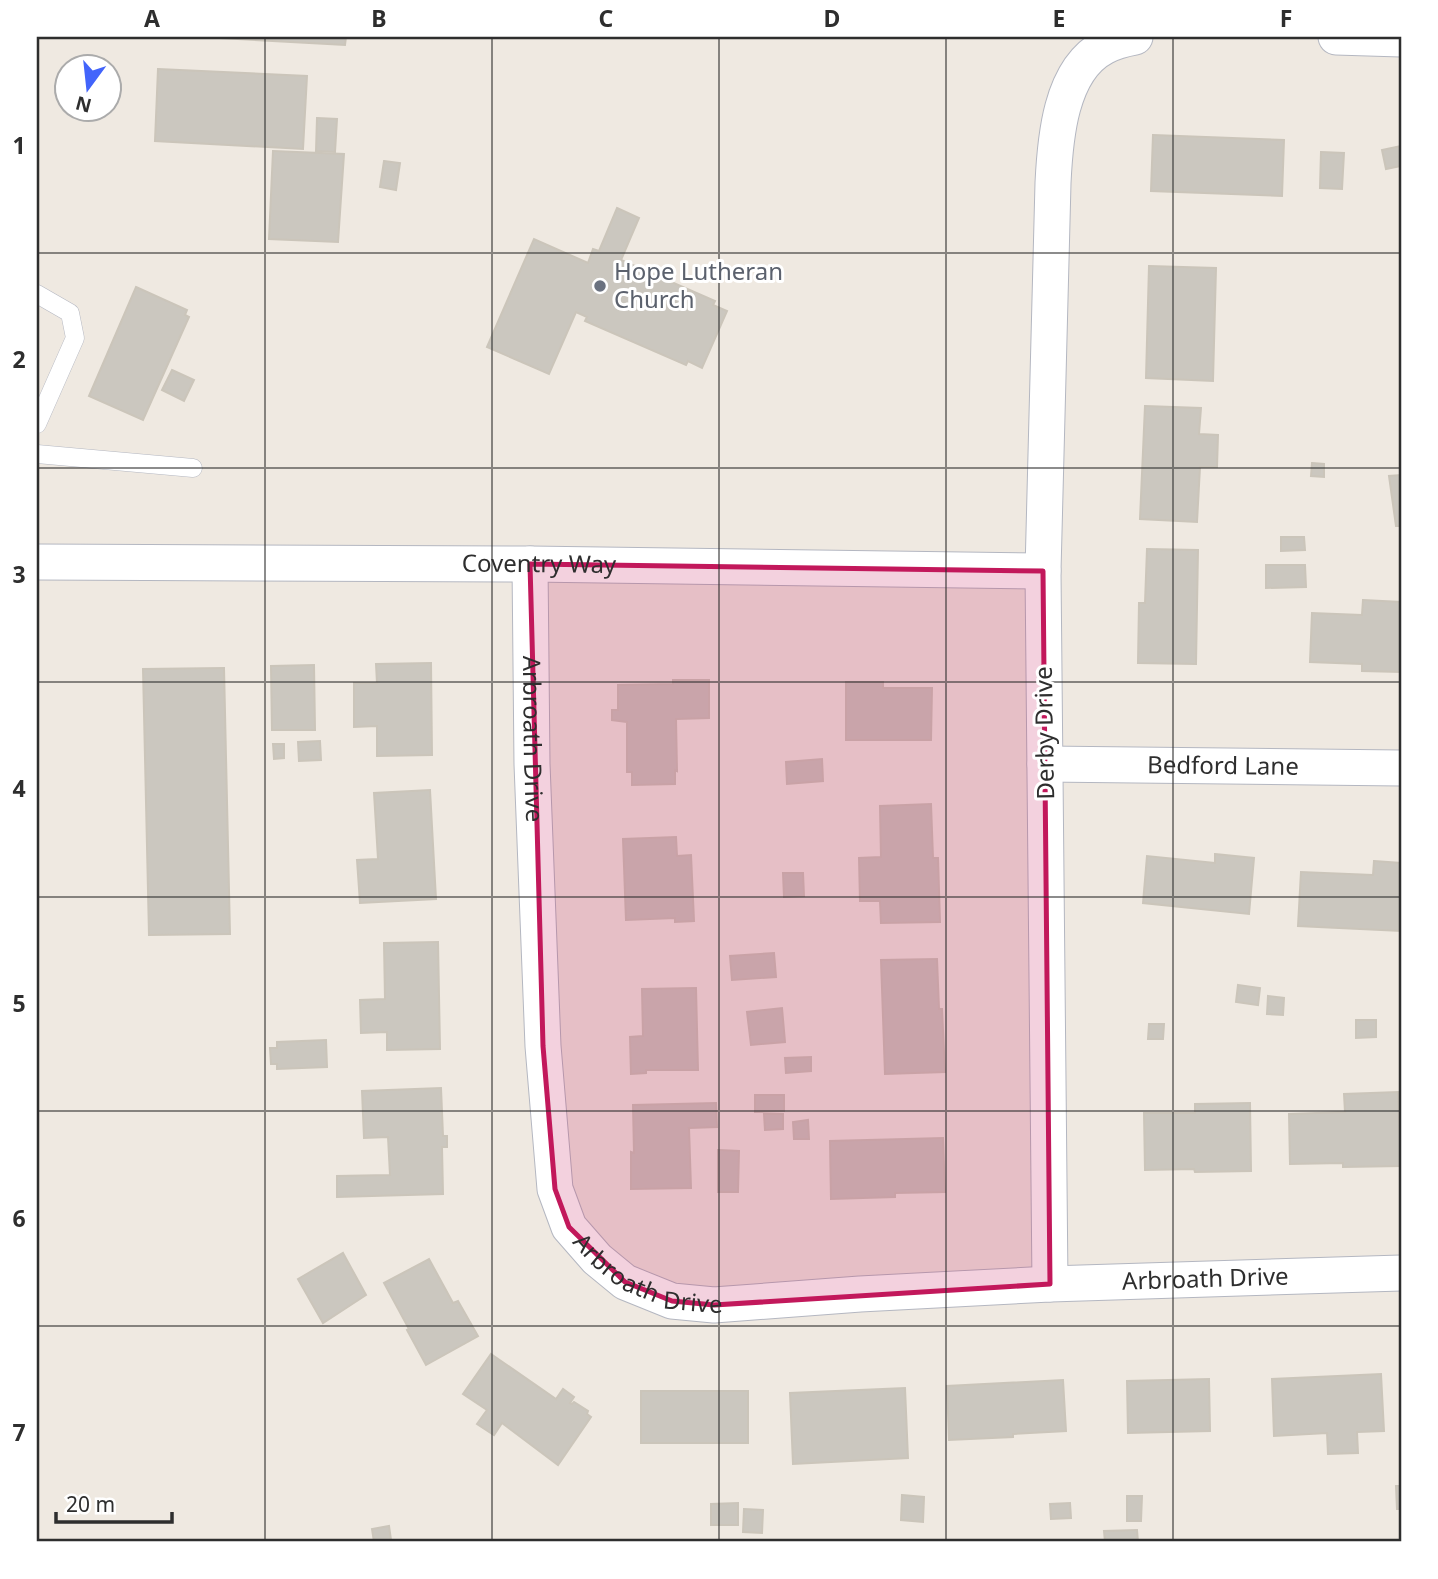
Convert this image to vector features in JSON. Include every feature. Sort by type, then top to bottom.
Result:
[{"type":"street","name":"Derby Drive","points":[[1050,1284],[1043,571],[1052,183],[1061,109],[1074,78],[1086,60],[1103,47],[1135,37]]},
{"type":"street","points":[[1336,37],[1401,38]]},
{"type":"street","name":"Coventry Way","points":[[37,562],[530,564],[1043,571]]},
{"type":"street","name":"Arbroath Drive","points":[[530,564],[532,764],[543,1046],[555,1189],[569,1227],[597,1259],[625,1282],[672,1300],[715,1305],[1050,1284],[1401,1273]]},
{"type":"street","name":"Bedford Lane","points":[[1045,764],[1401,768]]},
{"type":"lane","points":[[37,294],[70,313],[75,338],[37,424]]},
{"type":"lane","points":[[37,454],[193,468]]},
{"type":"highlighted area","points":[[530,564],[1043,571],[1050,1284],[714,1305],[672,1301],[625,1282],[569,1227],[555,1189],[543,1046]]},
{"type":"building","points":[[201,37],[346,37],[345,45]]},
{"type":"building","points":[[158,69],[307,76],[303,149],[155,141]]},
{"type":"building","points":[[317,118],[337,119],[335,152],[316,151]]},
{"type":"building","points":[[1153,135],[1284,140],[1282,196],[1151,191]]},
{"type":"building","points":[[1401,146],[1401,166],[1386,169],[1382,150]]},
{"type":"building","points":[[273,151],[344,154],[338,242],[269,239]]},
{"type":"building","points":[[1321,152],[1344,153],[1342,189],[1320,188]]},
{"type":"building","points":[[384,161],[400,163],[396,190],[380,187]]},
{"type":"building","points":[[617,208],[639,218],[621,260],[715,301],[713,305],[727,311],[702,368],[688,361],[686,365],[585,321],[587,317],[576,312],[549,374],[487,347],[534,239],[588,263],[593,249],[599,251]]},
{"type":"building","points":[[1149,266],[1216,268],[1213,381],[1146,378]]},
{"type":"building","points":[[136,287],[187,310],[185,315],[189,317],[143,420],[89,396]]},
{"type":"building","points":[[172,370],[194,380],[184,401],[162,390]]},
{"type":"building","points":[[1145,406],[1201,408],[1199,434],[1218,435],[1217,467],[1200,467],[1197,522],[1140,519]]},
{"type":"building","points":[[1312,463],[1324,464],[1324,477],[1311,476]]},
{"type":"building","points":[[1401,475],[1401,526],[1396,526],[1389,476]]},
{"type":"building","points":[[1281,537],[1304,537],[1305,550],[1281,551]]},
{"type":"building","points":[[1147,549],[1198,550],[1196,664],[1138,663],[1139,603],[1145,603]]},
{"type":"building","points":[[1266,565],[1305,565],[1306,587],[1266,588]]},
{"type":"building","points":[[1363,600],[1401,602],[1401,672],[1362,671],[1362,664],[1310,662],[1312,613],[1362,615]]},
{"type":"building","points":[[431,663],[432,755],[377,756],[377,726],[354,727],[354,683],[377,683],[376,664]]},
{"type":"building","points":[[314,665],[315,730],[272,730],[271,666]]},
{"type":"building","points":[[224,668],[230,934],[149,935],[143,669]]},
{"type":"building","points":[[673,680],[709,680],[709,718],[676,719],[675,784],[632,785],[632,772],[627,772],[627,722],[612,720],[612,710],[618,710],[618,685],[673,684]]},
{"type":"building","points":[[846,682],[883,682],[883,688],[932,688],[931,740],[846,740]]},
{"type":"building","points":[[320,741],[321,760],[299,761],[298,742]]},
{"type":"building","points":[[273,744],[284,744],[284,758],[274,759]]},
{"type":"building","points":[[822,759],[823,781],[787,784],[786,762]]},
{"type":"building","points":[[430,790],[436,899],[360,903],[357,860],[378,859],[374,793]]},
{"type":"building","points":[[931,804],[933,858],[938,858],[940,922],[881,923],[880,901],[860,901],[859,858],[881,857],[880,806]]},
{"type":"building","points":[[676,837],[677,856],[691,855],[694,921],[675,922],[675,918],[626,920],[623,839]]},
{"type":"building","points":[[1215,854],[1254,858],[1249,914],[1143,903],[1147,856],[1215,863]]},
{"type":"building","points":[[1374,861],[1401,863],[1401,931],[1298,926],[1301,872],[1373,875]]},
{"type":"building","points":[[783,873],[803,873],[804,896],[784,897]]},
{"type":"building","points":[[438,942],[440,1049],[387,1050],[387,1032],[361,1033],[360,1000],[385,999],[384,943]]},
{"type":"building","points":[[774,953],[776,977],[732,980],[730,956]]},
{"type":"building","points":[[937,959],[945,1072],[885,1074],[881,960]]},
{"type":"building","points":[[1238,985],[1260,988],[1258,1005],[1236,1002]]},
{"type":"building","points":[[696,988],[698,1070],[646,1070],[646,1073],[631,1074],[630,1037],[643,1036],[642,989]]},
{"type":"building","points":[[1268,996],[1284,998],[1283,1015],[1267,1014]]},
{"type":"building","points":[[782,1008],[785,1042],[751,1045],[747,1012]]},
{"type":"building","points":[[1356,1020],[1376,1020],[1376,1037],[1356,1038]]},
{"type":"building","points":[[1149,1024],[1164,1024],[1163,1039],[1148,1039]]},
{"type":"building","points":[[326,1040],[327,1067],[277,1069],[277,1064],[271,1064],[270,1048],[277,1048],[277,1042]]},
{"type":"building","points":[[811,1057],[811,1071],[786,1073],[785,1058]]},
{"type":"building","points":[[441,1088],[443,1136],[447,1136],[447,1147],[442,1147],[443,1194],[337,1197],[337,1176],[390,1175],[388,1137],[364,1138],[362,1091]]},
{"type":"building","points":[[1398,1092],[1401,1166],[1290,1164],[1289,1114],[1345,1112],[1344,1094]]},
{"type":"building","points":[[755,1095],[784,1095],[784,1111],[755,1112]]},
{"type":"building","points":[[716,1103],[717,1127],[689,1128],[691,1188],[631,1189],[631,1152],[634,1153],[633,1105]]},
{"type":"building","points":[[1250,1103],[1251,1171],[1145,1170],[1144,1113],[1195,1113],[1195,1104]]},
{"type":"building","points":[[764,1114],[783,1114],[783,1129],[765,1130]]},
{"type":"building","points":[[808,1120],[809,1139],[794,1139],[793,1122]]},
{"type":"building","points":[[943,1138],[945,1192],[831,1199],[830,1141]]},
{"type":"building","points":[[718,1150],[739,1151],[738,1192],[718,1192]]},
{"type":"building","points":[[343,1253],[366,1295],[323,1323],[298,1279]]},
{"type":"building","points":[[429,1259],[453,1303],[458,1301],[478,1336],[426,1365],[384,1283]]},
{"type":"building","points":[[491,1354],[556,1399],[563,1389],[574,1397],[570,1403],[574,1402],[588,1411],[587,1414],[591,1417],[558,1465],[502,1423],[494,1435],[477,1424],[487,1410],[463,1394]]},
{"type":"building","points":[[1381,1374],[1384,1431],[1357,1432],[1358,1453],[1328,1454],[1327,1433],[1274,1436],[1272,1379]]},
{"type":"building","points":[[1209,1379],[1210,1431],[1128,1433],[1127,1381]]},
{"type":"building","points":[[1063,1380],[1066,1431],[949,1440],[947,1386]]},
{"type":"building","points":[[905,1388],[908,1458],[793,1464],[790,1393]]},
{"type":"building","points":[[641,1391],[748,1391],[748,1443],[641,1443]]},
{"type":"building","points":[[1396,1486],[1401,1486],[1401,1509],[1397,1509]]},
{"type":"building","points":[[902,1495],[924,1497],[923,1522],[901,1520]]},
{"type":"building","points":[[1127,1496],[1142,1496],[1141,1521],[1127,1521]]},
{"type":"building","points":[[738,1503],[738,1525],[711,1525],[711,1504]]},
{"type":"building","points":[[1070,1503],[1071,1518],[1051,1519],[1050,1504]]},
{"type":"building","points":[[744,1509],[763,1510],[762,1533],[743,1532]]},
{"type":"building","points":[[389,1526],[391,1540],[374,1542],[372,1529]]},
{"type":"building","points":[[1137,1530],[1138,1542],[1105,1542],[1104,1531]]},
{"type":"place","name":"Hope Lutheran Church","points":[[600,286]]}]
